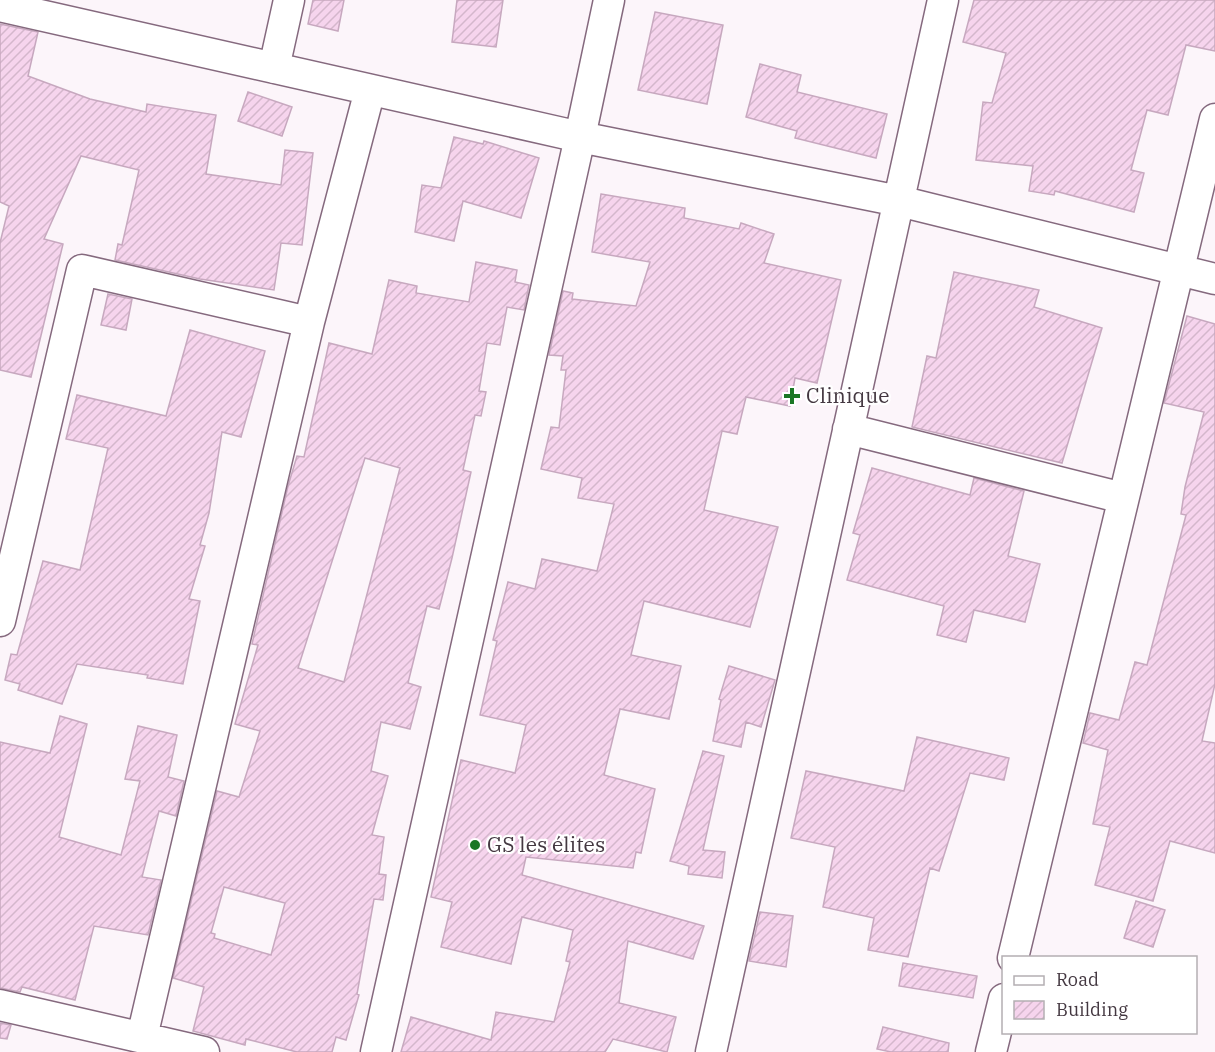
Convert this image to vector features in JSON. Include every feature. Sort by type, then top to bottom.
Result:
[{"type":"street","points":[[274,68],[289,0]]},
{"type":"street","points":[[376,1052],[609,0]]},
{"type":"street","points":[[711,1052],[943,0]]},
{"type":"street","points":[[0,6],[580,137],[899,201],[1215,279]]},
{"type":"street","points":[[142,1037],[309,322],[370,90]]},
{"type":"street","points":[[1014,956],[1215,119]]},
{"type":"street","points":[[0,621],[82,270],[309,322]]},
{"type":"street","points":[[848,429],[1123,498]]},
{"type":"street","points":[[0,1005],[204,1052]]},
{"type":"street","points":[[991,1052],[1002,1007]]},
{"type":"building","points":[[313,0],[344,0],[338,31],[308,24]]},
{"type":"building","points":[[457,0],[503,0],[496,47],[452,42]]},
{"type":"building","points":[[974,0],[1215,0],[1215,51],[1186,45],[1168,115],[1147,110],[1131,170],[1144,173],[1134,212],[1055,191],[1054,195],[1029,191],[1033,166],[976,160],[983,102],[992,103],[1006,53],[963,42]]},
{"type":"building","points":[[655,12],[723,25],[707,104],[638,90]]},
{"type":"building","points":[[0,24],[38,32],[28,76],[90,99],[146,112],[147,104],[216,115],[206,174],[281,185],[285,150],[313,153],[302,245],[281,243],[274,290],[200,279],[115,260],[118,244],[122,245],[139,170],[81,156],[44,239],[63,244],[31,377],[0,370],[0,243],[9,206],[0,202]]},
{"type":"building","points":[[760,64],[801,75],[797,92],[887,114],[876,158],[795,138],[797,131],[746,117]]},
{"type":"building","points":[[248,92],[292,107],[282,136],[238,121]]},
{"type":"building","points":[[454,137],[483,144],[484,141],[539,158],[521,218],[463,201],[454,241],[415,232],[422,185],[441,188]]},
{"type":"building","points":[[601,194],[685,208],[684,218],[739,229],[741,223],[774,234],[764,263],[841,280],[817,383],[795,378],[790,406],[746,397],[737,434],[722,431],[704,510],[778,527],[750,627],[644,601],[631,655],[681,666],[669,719],[620,709],[604,775],[655,789],[641,853],[636,852],[633,868],[526,857],[522,875],[704,926],[693,959],[628,941],[619,1003],[676,1017],[667,1052],[613,1039],[605,1052],[401,1052],[411,1017],[491,1040],[496,1012],[554,1022],[570,962],[566,961],[573,930],[522,917],[511,964],[441,947],[452,902],[431,897],[461,760],[515,773],[526,725],[480,715],[497,641],[493,640],[508,582],[535,589],[542,559],[597,571],[614,504],[578,498],[582,478],[541,469],[551,427],[559,428],[566,370],[561,370],[563,356],[549,355],[563,291],[573,293],[572,299],[636,306],[650,262],[592,252]]},
{"type":"building","points":[[476,262],[517,270],[515,282],[529,285],[524,310],[507,307],[500,345],[487,343],[479,391],[486,392],[481,416],[475,415],[463,470],[471,472],[452,558],[439,609],[427,606],[408,683],[421,687],[410,729],[381,722],[371,771],[388,776],[372,835],[384,837],[379,874],[386,875],[383,900],[374,899],[357,994],[359,995],[346,1040],[336,1037],[332,1052],[297,1052],[246,1039],[245,1045],[193,1031],[204,987],[173,978],[217,791],[239,797],[260,731],[235,724],[258,645],[252,644],[288,486],[297,456],[304,457],[329,343],[372,354],[389,280],[417,286],[416,293],[469,302]],"holes":[[[365,458],[400,468],[344,682],[298,668]],[[224,887],[285,903],[271,955],[214,938],[215,934],[211,933]]]},
{"type":"building","points":[[954,272],[1039,290],[1034,307],[1102,328],[1062,463],[912,427],[927,356],[936,358]]},
{"type":"building","points":[[108,294],[132,299],[126,330],[101,325]]},
{"type":"building","points":[[1187,316],[1215,324],[1215,684],[1202,741],[1215,743],[1215,853],[1170,841],[1153,901],[1095,885],[1110,827],[1093,824],[1108,750],[1083,743],[1090,713],[1119,720],[1135,662],[1147,665],[1186,515],[1181,514],[1185,487],[1204,412],[1164,403]]},
{"type":"building","points":[[190,330],[265,351],[241,437],[222,432],[209,513],[200,545],[205,546],[189,599],[200,601],[183,684],[147,678],[148,675],[77,664],[62,704],[18,690],[20,684],[5,680],[11,654],[17,655],[43,561],[80,570],[108,448],[66,439],[77,395],[166,416]]},
{"type":"building","points":[[872,468],[970,495],[974,478],[1024,491],[1008,556],[1040,564],[1025,622],[974,610],[966,642],[937,635],[944,606],[847,580],[860,535],[853,533]]},
{"type":"building","points":[[729,666],[775,680],[761,727],[746,722],[741,747],[713,741],[721,700],[719,699]]},
{"type":"building","points":[[60,716],[87,724],[59,837],[121,855],[140,781],[125,779],[138,726],[177,735],[168,777],[184,781],[176,816],[159,811],[142,877],[161,880],[148,935],[94,926],[75,1000],[22,987],[20,992],[0,988],[0,742],[50,753]]},
{"type":"building","points":[[917,737],[1009,758],[1004,780],[970,773],[939,871],[930,868],[908,957],[868,950],[874,918],[823,907],[835,847],[791,838],[806,771],[904,791]]},
{"type":"building","points":[[703,751],[724,756],[703,850],[725,852],[722,878],[688,874],[689,866],[670,861]]},
{"type":"building","points":[[1136,901],[1165,910],[1153,947],[1124,938]]},
{"type":"building","points":[[760,912],[793,916],[786,967],[749,961]]},
{"type":"building","points":[[903,963],[977,976],[973,998],[899,986]]},
{"type":"building","points":[[0,1023],[11,1025],[7,1039],[0,1038]]},
{"type":"building","points":[[883,1027],[949,1043],[948,1052],[891,1052],[877,1049]]},
{"type":"place","name":"Clinique","points":[[792,396]]},
{"type":"place","name":"GS les élites","points":[[475,845]]}]
